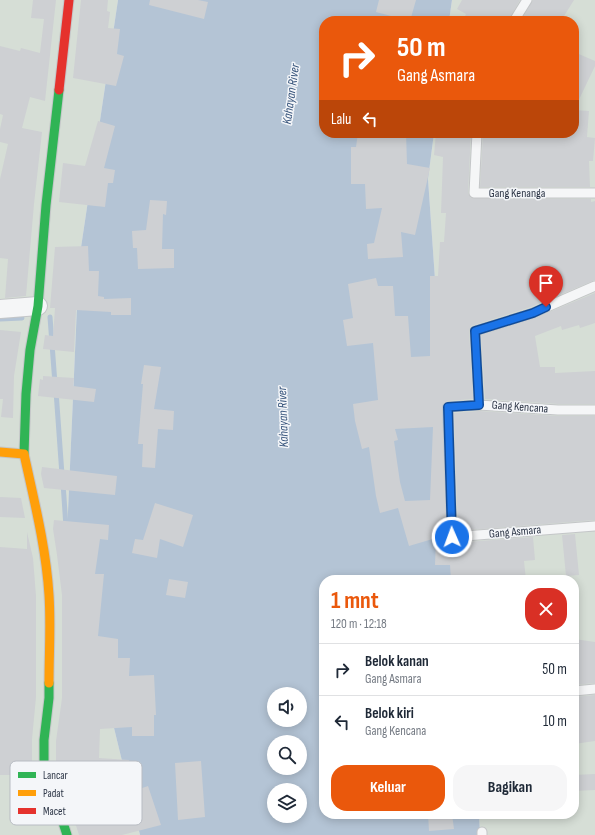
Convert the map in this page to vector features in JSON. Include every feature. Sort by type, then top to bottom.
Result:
[{"type":"street","points":[[44,761],[44,740],[49,698],[49,595],[45,556],[24,454],[26,394],[30,350],[38,306],[46,205],[69,0]]},
{"type":"street","points":[[0,309],[38,306]]},
{"type":"street","points":[[0,452],[24,454]]},
{"type":"street","points":[[64,825],[67,835]]},
{"type":"lane","points":[[517,16],[527,0]]},
{"type":"lane","name":"Gang Kenanga","points":[[477,138],[474,193],[595,193]]},
{"type":"lane","name":"Gang Kencana","points":[[595,286],[533,313],[475,331],[479,405],[558,410],[595,410]]},
{"type":"lane","name":"Gang Asmara","points":[[479,405],[448,407],[452,537],[595,526]]},
{"type":"lane","points":[[579,691],[595,689]]},
{"type":"shaded area","points":[[0,0],[118,0],[79,261],[67,534],[122,761],[10,761],[10,825],[138,825],[140,835],[0,835]]},
{"type":"shaded area","points":[[452,0],[595,0],[595,835],[480,835],[479,819],[579,819],[579,575],[456,575],[428,179],[433,138],[579,138],[579,16],[450,16]]},
{"type":"water","name":"Kahayan River","points":[[118,0],[452,0],[450,16],[319,16],[319,138],[433,138],[428,179],[456,575],[319,575],[319,819],[479,819],[480,835],[140,835],[138,825],[142,825],[142,761],[122,761],[67,534],[79,261]]},
{"type":"building","points":[[33,0],[56,0],[45,101],[30,97],[22,128],[42,132],[26,296],[5,298],[8,259],[0,258],[0,179],[8,144],[0,142],[0,129],[3,115],[0,114],[0,46],[20,51],[21,48],[40,53],[44,19],[31,18]]},
{"type":"building","points":[[81,0],[108,0],[107,11],[110,12],[108,28],[120,29],[117,54],[124,56],[116,86],[73,78]]},
{"type":"building","points":[[150,0],[198,0],[208,2],[204,19],[149,5]]},
{"type":"building","points":[[379,0],[416,0],[411,16],[391,16],[376,12]]},
{"type":"building","points":[[462,0],[520,0],[511,16],[465,16],[466,14],[457,9]]},
{"type":"building","points":[[533,0],[574,0],[564,16],[524,16]]},
{"type":"building","points":[[579,54],[595,61],[595,66],[579,100]]},
{"type":"building","points":[[579,110],[589,111],[587,137],[595,138],[593,161],[589,161],[590,187],[480,187],[483,138],[579,138]]},
{"type":"building","points":[[98,121],[115,126],[104,168],[115,170],[113,183],[108,183],[105,207],[59,202],[63,163],[85,166]]},
{"type":"building","points":[[357,138],[406,138],[407,164],[430,168],[415,235],[401,232],[403,257],[368,259],[367,244],[374,243],[382,208],[366,209],[365,184],[351,184],[351,147],[356,147]]},
{"type":"building","points":[[436,138],[471,138],[468,193],[471,198],[591,199],[591,202],[595,201],[595,280],[531,307],[471,326],[469,331],[473,399],[447,401],[442,407],[447,540],[452,543],[533,537],[535,560],[524,561],[525,575],[451,575],[450,565],[435,565],[436,538],[409,546],[398,508],[380,513],[369,447],[362,449],[355,421],[353,404],[378,400],[373,343],[347,346],[343,320],[353,318],[348,284],[376,278],[378,286],[393,286],[395,316],[408,316],[411,357],[430,356],[430,276],[438,276],[440,242],[444,242],[446,213],[441,213],[443,157],[434,155]],"holes":[[[433,427],[430,500],[405,501],[400,482],[394,441],[398,440],[395,429]]]},
{"type":"building","points":[[150,200],[167,201],[166,215],[163,214],[162,249],[174,249],[174,268],[138,269],[137,248],[133,248],[132,231],[146,230]]},
{"type":"building","points":[[88,246],[89,271],[99,271],[98,296],[104,297],[104,299],[131,298],[131,315],[111,315],[111,312],[76,310],[74,352],[43,349],[45,335],[53,336],[55,308],[50,308],[55,247]]},
{"type":"building","points":[[595,293],[595,323],[580,328],[579,325],[562,330],[561,326],[535,336],[540,367],[555,367],[555,373],[595,371],[595,404],[558,404],[485,399],[481,335],[535,318]]},
{"type":"building","points":[[0,330],[21,332],[14,376],[13,418],[1,417],[3,399],[0,399]]},
{"type":"building","points":[[144,365],[161,367],[154,409],[174,411],[173,430],[158,429],[155,468],[142,467],[143,444],[138,444],[143,384],[141,384]]},
{"type":"building","points":[[43,376],[74,378],[73,386],[96,389],[94,402],[38,396],[40,379],[43,380]]},
{"type":"building","points":[[479,411],[558,416],[595,416],[595,520],[458,531],[454,413]]},
{"type":"building","points":[[42,467],[117,476],[115,495],[44,488],[41,474]]},
{"type":"building","points":[[0,497],[21,498],[25,518],[0,517]]},
{"type":"building","points":[[155,503],[193,515],[183,547],[160,539],[157,558],[132,553],[135,539],[143,540]]},
{"type":"building","points":[[54,520],[109,525],[108,540],[100,539],[95,574],[104,574],[98,636],[118,639],[118,658],[130,658],[129,676],[154,675],[156,715],[154,715],[154,736],[132,736],[132,727],[100,729],[99,758],[129,761],[56,761],[56,741],[62,698],[62,595],[53,529]]},
{"type":"building","points":[[27,532],[33,558],[36,596],[36,697],[32,739],[32,761],[10,761],[10,775],[0,775],[0,547],[27,549]]},
{"type":"building","points":[[575,534],[579,575],[566,575],[562,535]]},
{"type":"building","points":[[169,579],[188,582],[185,598],[166,595]]},
{"type":"building","points":[[579,640],[595,642],[595,683],[579,685]]},
{"type":"building","points":[[595,695],[595,741],[579,743],[579,697]]},
{"type":"building","points":[[201,761],[205,817],[178,820],[175,763]]},
{"type":"building","points":[[595,774],[595,790],[579,791],[579,775]]},
{"type":"building","points":[[148,786],[161,825],[122,835],[79,835],[76,825],[142,825],[142,788]]},
{"type":"building","points":[[428,819],[453,819],[454,829],[429,831]]},
{"type":"waterway","points":[[50,317],[55,384]]},
{"type":"waterway","points":[[0,319],[22,318]]},
{"type":"waterway","points":[[56,391],[62,475]]},
{"type":"waterway","points":[[63,483],[66,527]]},
{"type":"traffic: fast","points":[[24,454],[26,394],[30,350],[38,306],[46,205],[59,90]]},
{"type":"traffic: fast","points":[[44,761],[44,740],[49,698],[49,683]]},
{"type":"traffic: fast","points":[[64,825],[67,835]]},
{"type":"traffic: slow","points":[[0,452],[24,454],[36,506],[45,559],[49,595],[49,683]]},
{"type":"traffic: jam","points":[[59,90],[69,0]]},
{"type":"route","points":[[452,537],[448,407],[479,405],[475,331],[533,313],[546,307]]}]
